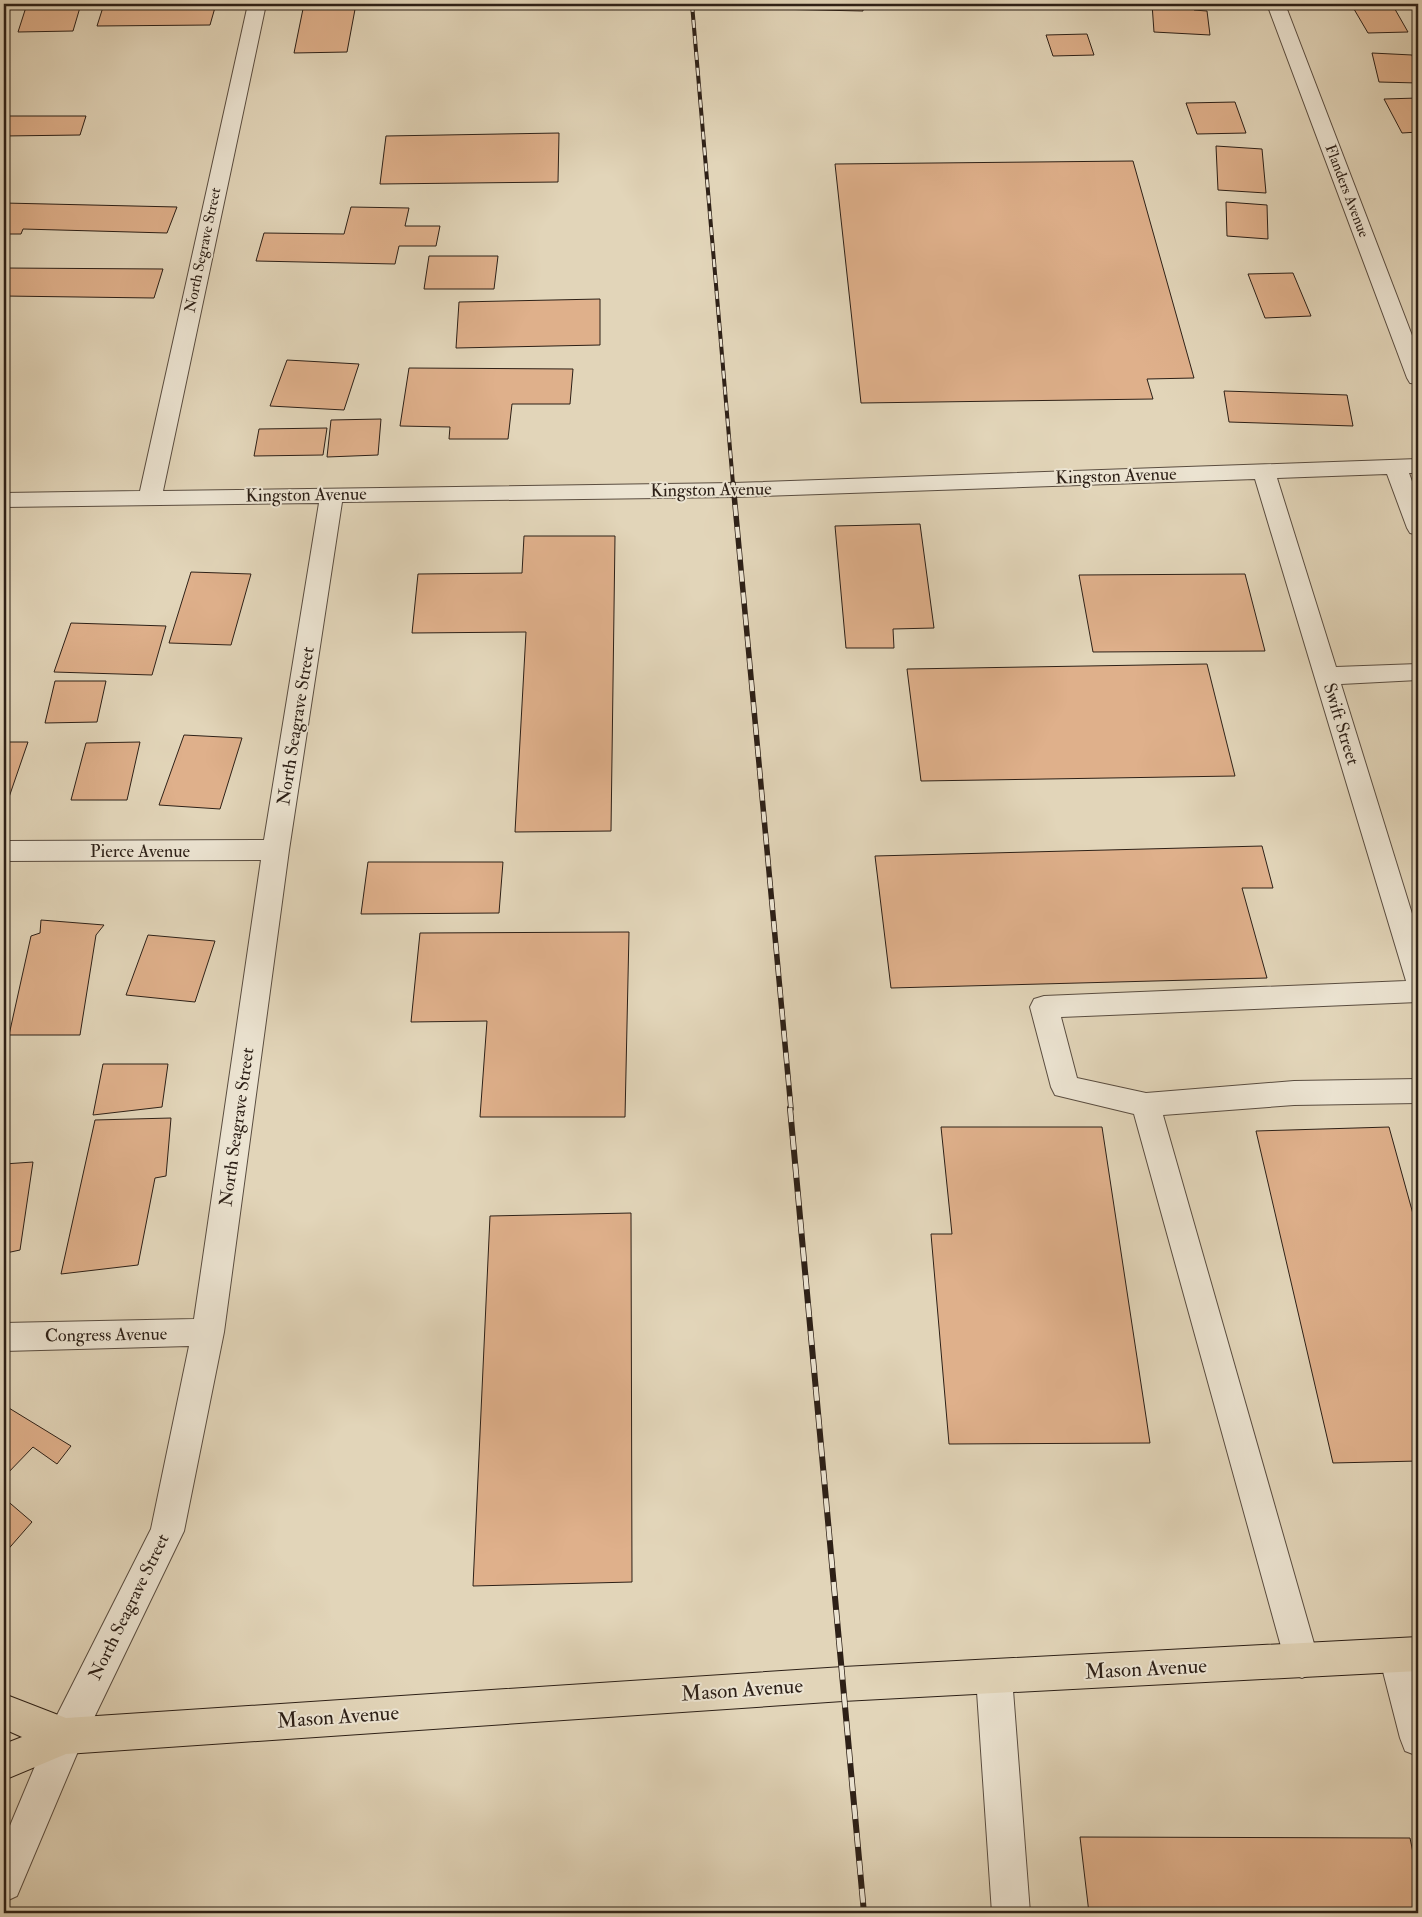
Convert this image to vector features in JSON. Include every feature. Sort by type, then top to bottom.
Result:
[{"type":"main road","name":"Mason Avenue","points":[[4,1762],[66,1736],[843,1684],[1407,1655]]},
{"type":"main road","name":"Mason Avenue","points":[[4,1712],[66,1736]]},
{"type":"street","name":"North Segrave Street","points":[[150,497],[257,4]]},
{"type":"street","name":"Flanders Avenue","points":[[1276,4],[1418,378]]},
{"type":"street","points":[[1395,466],[1418,528]]},
{"type":"street","name":"Kingston Avenue","points":[[4,500],[734,490],[1418,466]]},
{"type":"street","name":"Swift Street","points":[[1264,471],[1418,977]]},
{"type":"street","name":"North Seagrave Street","points":[[4,1883],[66,1736],[167,1531],[208,1332],[276,850],[332,495]]},
{"type":"street","points":[[1326,676],[1418,672]]},
{"type":"street","name":"Pierce Avenue","points":[[4,851],[276,850]]},
{"type":"street","points":[[1418,991],[1044,1007],[1065,1087],[1146,1105],[1294,1093],[1418,1090]]},
{"type":"street","points":[[1146,1105],[1302,1660]]},
{"type":"street","name":"Congress Avenue","points":[[4,1337],[208,1332]]},
{"type":"street","points":[[1407,1655],[1418,1738]]},
{"type":"street","points":[[994,1676],[1011,1913]]},
{"type":"building","points":[[27,4],[81,4],[73,31],[18,32]]},
{"type":"building","points":[[104,4],[216,4],[210,25],[97,26]]},
{"type":"building","points":[[304,4],[356,4],[347,52],[294,53]]},
{"type":"building","points":[[772,4],[863,4],[863,11],[772,9]]},
{"type":"building","points":[[1152,4],[1194,4],[1194,10],[1207,11],[1210,35],[1154,32]]},
{"type":"building","points":[[1351,4],[1392,4],[1408,32],[1368,33]]},
{"type":"building","points":[[1087,34],[1094,55],[1053,56],[1046,35]]},
{"type":"building","points":[[1372,53],[1412,55],[1416,70],[1418,70],[1418,83],[1379,82]]},
{"type":"building","points":[[1418,98],[1418,132],[1402,133],[1384,99]]},
{"type":"building","points":[[1235,102],[1246,133],[1197,134],[1186,103]]},
{"type":"building","points":[[4,116],[86,116],[80,135],[4,136]]},
{"type":"building","points":[[559,133],[558,182],[380,184],[386,136]]},
{"type":"building","points":[[1216,146],[1262,149],[1266,193],[1218,190]]},
{"type":"building","points":[[1133,161],[1194,378],[1147,379],[1153,399],[861,403],[835,164]]},
{"type":"building","points":[[1226,202],[1267,205],[1268,239],[1227,236]]},
{"type":"building","points":[[4,203],[177,207],[167,233],[23,229],[21,234],[4,234]]},
{"type":"building","points":[[351,207],[409,208],[405,226],[440,226],[436,246],[399,246],[395,264],[256,261],[264,233],[344,234]]},
{"type":"building","points":[[429,256],[498,256],[494,289],[424,289]]},
{"type":"building","points":[[4,268],[163,269],[154,298],[4,296]]},
{"type":"building","points":[[1293,273],[1311,316],[1265,318],[1248,274]]},
{"type":"building","points":[[600,299],[600,345],[456,348],[459,302]]},
{"type":"building","points":[[287,360],[359,364],[344,410],[270,406]]},
{"type":"building","points":[[409,368],[573,369],[570,404],[512,404],[508,439],[449,439],[450,427],[400,426]]},
{"type":"building","points":[[1224,391],[1347,395],[1353,426],[1229,422]]},
{"type":"building","points":[[381,419],[378,455],[327,457],[331,420]]},
{"type":"building","points":[[327,428],[323,455],[254,456],[259,429]]},
{"type":"building","points":[[920,524],[934,628],[893,629],[894,648],[846,648],[835,526]]},
{"type":"building","points":[[524,536],[615,536],[611,831],[515,832],[526,632],[412,633],[418,574],[522,573]]},
{"type":"building","points":[[191,572],[251,574],[231,645],[169,643]]},
{"type":"building","points":[[1245,574],[1265,651],[1093,652],[1079,575]]},
{"type":"building","points":[[71,623],[166,626],[152,675],[54,672]]},
{"type":"building","points":[[1207,664],[1235,776],[921,781],[907,669]]},
{"type":"building","points":[[55,681],[106,681],[97,722],[45,723]]},
{"type":"building","points":[[184,735],[242,738],[220,809],[159,805]]},
{"type":"building","points":[[4,742],[28,742],[7,803],[4,803]]},
{"type":"building","points":[[140,742],[127,800],[71,800],[86,743]]},
{"type":"building","points":[[1262,846],[1273,888],[1242,888],[1267,978],[891,988],[875,856]]},
{"type":"building","points":[[368,862],[503,862],[499,913],[361,914]]},
{"type":"building","points":[[41,920],[104,925],[96,935],[80,1035],[9,1035],[31,936],[40,933]]},
{"type":"building","points":[[629,932],[625,1117],[480,1117],[487,1021],[411,1022],[420,933]]},
{"type":"building","points":[[148,935],[215,941],[195,1002],[126,995]]},
{"type":"building","points":[[103,1064],[168,1064],[162,1107],[93,1115]]},
{"type":"building","points":[[171,1118],[166,1176],[155,1178],[138,1265],[61,1274],[95,1120]]},
{"type":"building","points":[[941,1127],[1102,1127],[1150,1443],[949,1444],[931,1234],[952,1234]]},
{"type":"building","points":[[1389,1127],[1418,1232],[1418,1461],[1333,1463],[1256,1131]]},
{"type":"building","points":[[33,1162],[20,1250],[6,1253],[6,1266],[4,1266],[4,1164]]},
{"type":"building","points":[[631,1213],[632,1582],[473,1586],[490,1216]]},
{"type":"building","points":[[4,1405],[71,1446],[57,1464],[33,1447],[4,1477]]},
{"type":"building","points":[[4,1498],[32,1522],[4,1554]]},
{"type":"building","points":[[1080,1837],[1410,1838],[1418,1877],[1418,1913],[1089,1913]]},
{"type":"railway","points":[[692,4],[733,484]]},
{"type":"railway","points":[[733,483],[791,1109]]},
{"type":"railway","points":[[790,1108],[864,1913]]}]
